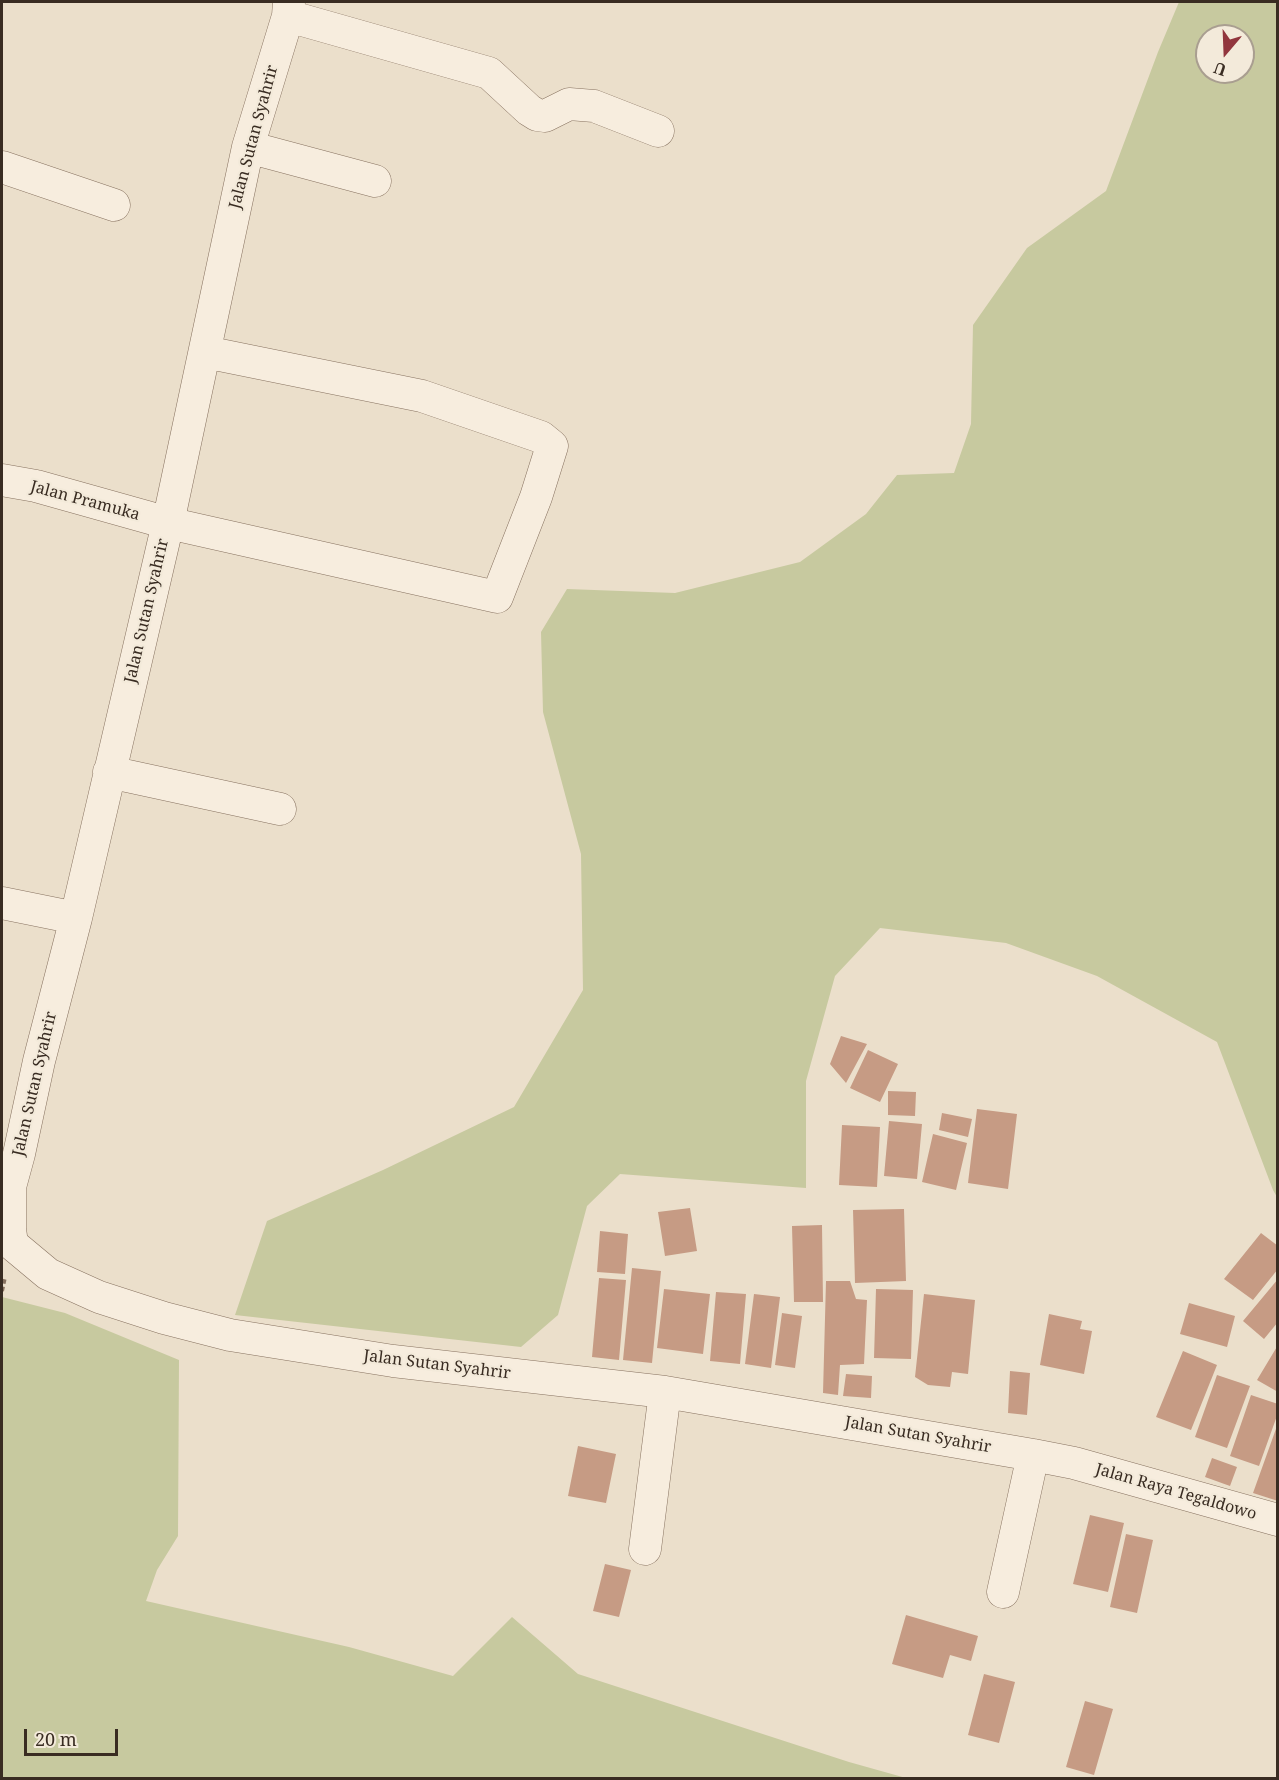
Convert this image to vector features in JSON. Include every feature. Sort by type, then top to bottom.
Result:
[{"type":"street","points":[[288,9],[489,73],[537,115],[545,116],[569,104],[594,106],[658,131]]},
{"type":"street","name":"Jalan Sutan Syahrir","points":[[288,9],[248,147],[168,523],[76,918],[39,1061],[19,1154],[7,1194],[6,1229],[12,1244],[48,1274],[99,1297],[164,1318],[219,1332],[393,1360],[665,1392],[1074,1463]]},
{"type":"street","points":[[248,147],[375,181]]},
{"type":"street","points":[[2,167],[114,205]]},
{"type":"street","name":"Jalan Pramuka","points":[[2,480],[36,486],[168,523],[497,597],[537,497],[552,446],[548,442],[422,396],[205,352]]},
{"type":"street","points":[[109,772],[280,809]]},
{"type":"street","points":[[2,903],[76,918]]},
{"type":"street","points":[[645,1549],[665,1392]]},
{"type":"street","points":[[1003,1592],[1033,1455]]},
{"type":"street","name":"Jalan Raya Tegaldowo","points":[[1074,1463],[1278,1520]]},
{"type":"green space","points":[[1179,2],[1277,2],[1277,1197],[1217,1042],[1097,976],[1006,943],[880,928],[835,976],[806,1081],[806,1188],[620,1174],[587,1206],[558,1315],[521,1347],[235,1315],[267,1221],[383,1170],[514,1107],[583,990],[581,854],[543,712],[541,632],[567,589],[675,593],[800,562],[866,514],[897,475],[954,473],[971,424],[973,325],[1027,248],[1106,191]]},
{"type":"green space","points":[[2,1297],[65,1313],[179,1360],[178,1536],[157,1570],[146,1601],[349,1647],[453,1676],[512,1617],[578,1674],[849,1762],[906,1778],[2,1778]]},
{"type":"building","points":[[841,1036],[867,1044],[846,1083],[830,1064]]},
{"type":"building","points":[[868,1050],[898,1064],[880,1102],[850,1088]]},
{"type":"building","points":[[888,1091],[916,1092],[915,1116],[888,1115]]},
{"type":"building","points":[[977,1109],[1017,1114],[1008,1189],[968,1183]]},
{"type":"building","points":[[942,1113],[972,1119],[968,1137],[939,1130]]},
{"type":"building","points":[[889,1121],[922,1124],[917,1179],[884,1176]]},
{"type":"building","points":[[842,1125],[880,1127],[877,1187],[839,1185]]},
{"type":"building","points":[[933,1134],[967,1143],[956,1190],[922,1182]]},
{"type":"building","points":[[690,1208],[697,1251],[665,1256],[658,1212]]},
{"type":"building","points":[[904,1209],[906,1281],[855,1283],[853,1210]]},
{"type":"building","points":[[822,1225],[823,1302],[794,1302],[792,1226]]},
{"type":"building","points":[[600,1231],[628,1234],[625,1274],[597,1272]]},
{"type":"building","points":[[1261,1233],[1278,1246],[1278,1269],[1253,1300],[1224,1279]]},
{"type":"building","points":[[632,1268],[661,1271],[652,1363],[623,1360]]},
{"type":"building","points":[[599,1278],[626,1280],[619,1360],[592,1357]]},
{"type":"building","points":[[1278,1279],[1278,1322],[1264,1339],[1243,1321]]},
{"type":"building","points":[[826,1281],[850,1281],[856,1299],[867,1300],[864,1364],[840,1365],[838,1395],[823,1393]]},
{"type":"building","points":[[664,1289],[710,1294],[703,1354],[657,1348]]},
{"type":"building","points":[[876,1289],[913,1290],[911,1359],[874,1358]]},
{"type":"building","points":[[716,1292],[746,1294],[740,1364],[710,1361]]},
{"type":"building","points":[[754,1294],[780,1297],[771,1368],[745,1364]]},
{"type":"building","points":[[924,1294],[975,1300],[968,1374],[952,1372],[950,1387],[928,1385],[915,1377]]},
{"type":"building","points":[[1189,1303],[1235,1316],[1227,1347],[1180,1334]]},
{"type":"building","points":[[782,1313],[802,1316],[795,1368],[775,1365]]},
{"type":"building","points":[[1049,1314],[1082,1321],[1080,1329],[1092,1331],[1084,1374],[1040,1365]]},
{"type":"building","points":[[1278,1345],[1278,1392],[1257,1380]]},
{"type":"building","points":[[1183,1351],[1217,1365],[1191,1430],[1156,1417]]},
{"type":"building","points":[[1010,1371],[1030,1373],[1027,1415],[1008,1413]]},
{"type":"building","points":[[846,1374],[872,1376],[871,1398],[843,1396]]},
{"type":"building","points":[[1217,1375],[1250,1386],[1227,1448],[1195,1437]]},
{"type":"building","points":[[1251,1395],[1278,1404],[1278,1413],[1259,1466],[1230,1456]]},
{"type":"building","points":[[1278,1426],[1278,1501],[1253,1493]]},
{"type":"building","points":[[578,1446],[616,1454],[606,1503],[568,1496]]},
{"type":"building","points":[[1212,1458],[1237,1467],[1230,1486],[1205,1477]]},
{"type":"building","points":[[1090,1515],[1124,1523],[1108,1592],[1073,1584]]},
{"type":"building","points":[[1126,1534],[1153,1540],[1137,1613],[1110,1607]]},
{"type":"building","points":[[605,1564],[631,1570],[619,1617],[593,1611]]},
{"type":"building","points":[[906,1615],[978,1636],[971,1661],[950,1655],[943,1678],[892,1664]]},
{"type":"building","points":[[984,1674],[1015,1682],[999,1743],[968,1735]]},
{"type":"building","points":[[1085,1701],[1113,1709],[1094,1775],[1066,1767]]}]
